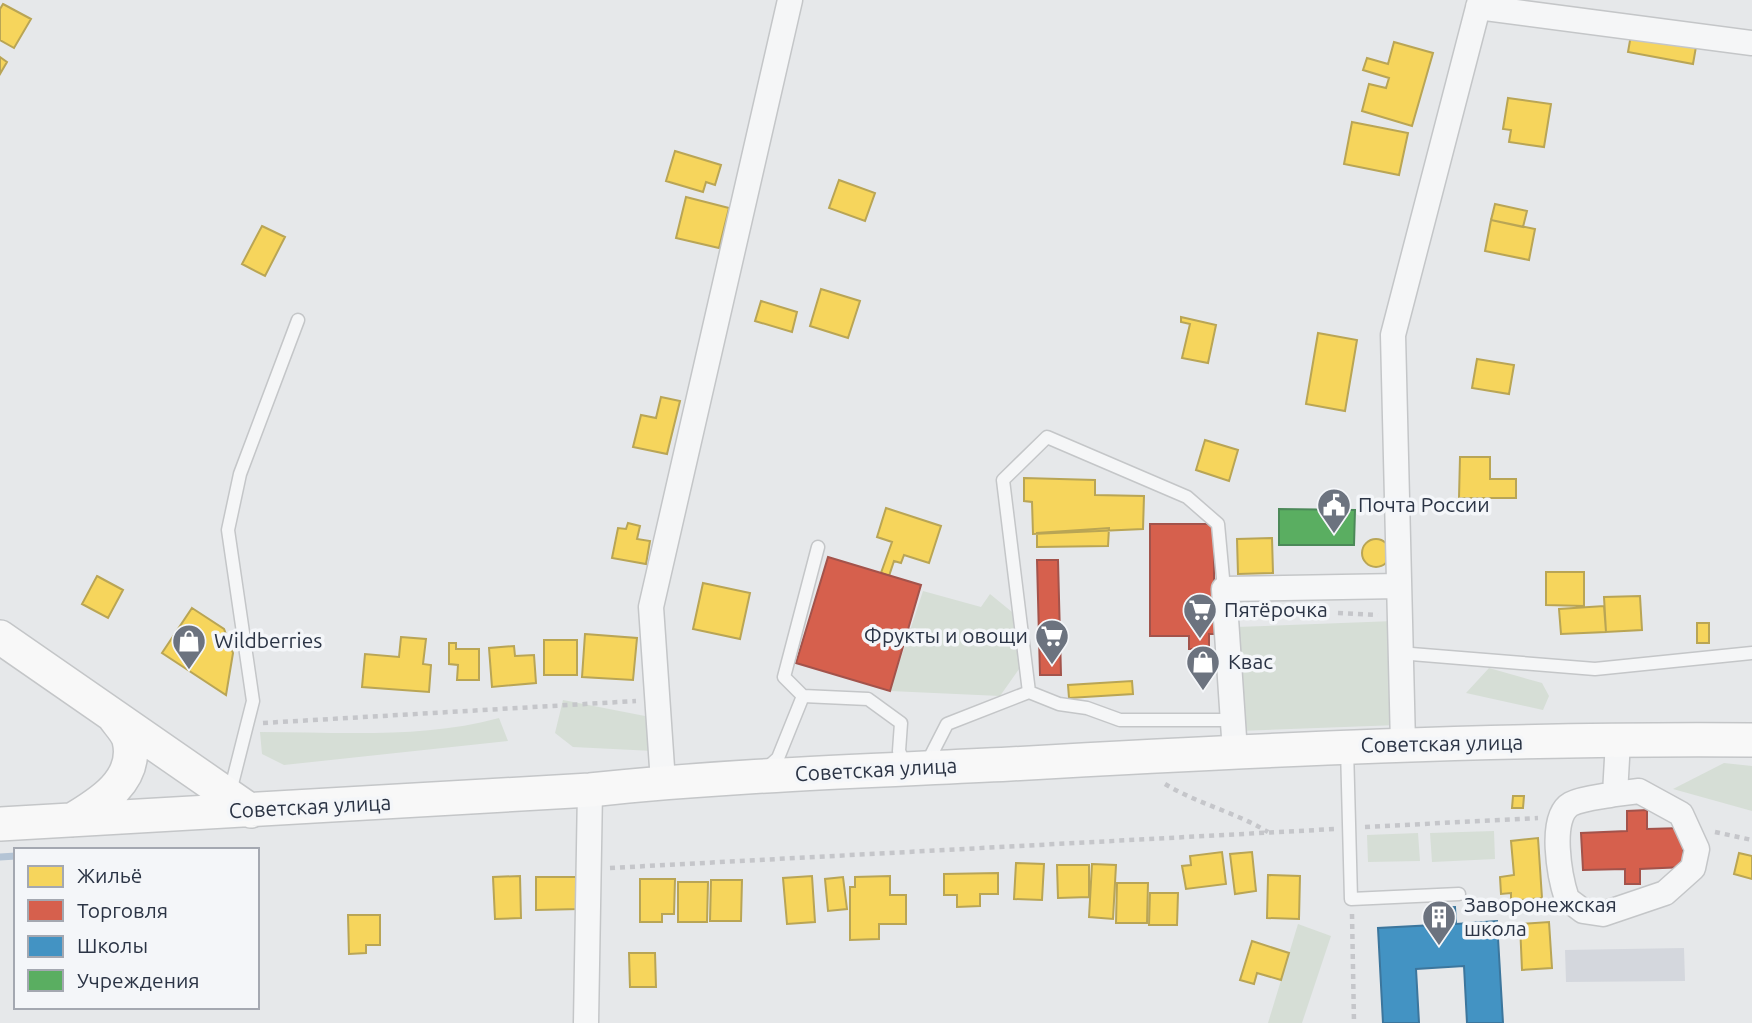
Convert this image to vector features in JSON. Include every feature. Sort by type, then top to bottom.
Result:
[{"type":"street","points":[[663,782],[651,607],[790,0]]},
{"type":"street","points":[[1403,744],[1393,335],[1479,3],[1752,43]]},
{"type":"street","points":[[1234,736],[1224,589],[1399,586]]},
{"type":"street","points":[[0,638],[240,804]]},
{"type":"street","points":[[71,820],[108,799],[125,770],[130,755],[129,738],[114,717]]},
{"type":"street","name":"Советская улица","points":[[0,824],[240,804],[590,790],[663,782],[916,767],[1234,736],[1347,746],[1752,740]]},
{"type":"street","points":[[1615,794],[1618,741]]},
{"type":"street","points":[[586,1023],[590,790]]},
{"type":"street","points":[[1639,791],[1681,814],[1696,849],[1696,860],[1679,883],[1665,893],[1596,915],[1577,907],[1565,894],[1556,835],[1561,817],[1572,804],[1615,794],[1639,791]]},
{"type":"lane","points":[[240,804],[248,723],[253,701],[228,530],[240,474],[298,320]]},
{"type":"lane","points":[[1029,692],[1003,480],[1046,437],[1187,497],[1218,524],[1224,589]]},
{"type":"lane","points":[[818,547],[784,677],[803,696],[868,699],[901,723],[899,751],[916,767],[947,724],[1029,692],[1120,720],[1234,736]]},
{"type":"lane","points":[[1399,653],[1595,669],[1752,653]]},
{"type":"lane","points":[[757,777],[778,758],[803,696]]},
{"type":"lane","points":[[1347,746],[1351,899],[1459,894]]},
{"type":"path","points":[[248,723],[517,710],[657,700]]},
{"type":"path","points":[[1155,778],[1185,796],[1240,815],[1268,832]]},
{"type":"path","points":[[589,872],[1561,817]]},
{"type":"path","points":[[1686,826],[1752,840]]},
{"type":"path","points":[[1351,899],[1354,1023]]},
{"type":"shaded area","points":[[923,591],[981,607],[990,594],[1012,612],[1019,669],[1000,696],[890,691]]},
{"type":"shaded area","points":[[1394,621],[1398,725],[1239,731],[1236,627]]},
{"type":"shaded area","points":[[1489,668],[1542,683],[1549,696],[1543,710],[1466,693]]},
{"type":"shaded area","points":[[563,700],[645,716],[653,751],[573,747],[555,733]]},
{"type":"shaded area","points":[[499,718],[508,741],[284,765],[262,754],[260,732],[411,732],[470,725]]},
{"type":"shaded area","points":[[1724,763],[1752,766],[1752,811],[1673,789]]},
{"type":"shaded area","points":[[1494,831],[1495,859],[1432,862],[1430,833]]},
{"type":"shaded area","points":[[1418,833],[1420,861],[1368,862],[1367,835]]},
{"type":"shaded area","points":[[1298,924],[1331,936],[1302,1023],[1268,1023]]},
{"type":"shaded area","points":[[1684,948],[1685,981],[1566,982],[1565,950]]},
{"type":"building: Жильё","points":[[3,4],[31,19],[14,48],[0,40],[0,9]]},
{"type":"building: Жильё","points":[[1632,29],[1697,41],[1693,64],[1628,52]]},
{"type":"building: Жильё","points":[[1394,42],[1433,53],[1412,126],[1362,111],[1369,84],[1386,88],[1389,78],[1363,70],[1367,58],[1388,64]]},
{"type":"building: Жильё","points":[[0,57],[7,62],[0,74]]},
{"type":"building: Жильё","points":[[1508,98],[1551,104],[1544,147],[1509,142],[1511,130],[1503,129]]},
{"type":"building: Жильё","points":[[1352,122],[1408,133],[1399,175],[1344,164]]},
{"type":"building: Жильё","points":[[675,151],[721,165],[715,185],[706,182],[703,192],[666,181]]},
{"type":"building: Жильё","points":[[839,180],[875,193],[865,221],[829,208]]},
{"type":"building: Жильё","points":[[686,197],[729,208],[719,248],[676,238]]},
{"type":"building: Жильё","points":[[1495,204],[1527,211],[1523,227],[1491,220]]},
{"type":"building: Жильё","points":[[1491,220],[1535,229],[1529,260],[1485,251]]},
{"type":"building: Жильё","points":[[262,226],[285,237],[265,276],[242,264]]},
{"type":"building: Жильё","points":[[821,289],[860,301],[848,338],[810,326]]},
{"type":"building: Жильё","points":[[761,301],[797,312],[792,332],[755,321]]},
{"type":"building: Жильё","points":[[1181,317],[1216,325],[1208,363],[1182,358],[1190,324],[1181,322]]},
{"type":"building: Жильё","points":[[1318,333],[1357,340],[1345,411],[1306,404]]},
{"type":"building: Жильё","points":[[1477,359],[1514,365],[1509,394],[1472,388]]},
{"type":"building: Жильё","points":[[661,397],[680,401],[667,454],[633,447],[641,415],[656,418]]},
{"type":"building: Жильё","points":[[1205,440],[1238,450],[1229,481],[1196,470]]},
{"type":"building: Жильё","points":[[1460,457],[1490,457],[1490,479],[1516,479],[1516,498],[1459,498]]},
{"type":"building: Жильё","points":[[1024,478],[1095,480],[1095,495],[1144,496],[1143,529],[1033,534],[1032,502],[1024,501]]},
{"type":"building: Жильё","points":[[886,508],[941,526],[929,563],[904,555],[901,563],[894,561],[889,576],[881,573],[892,542],[877,537]]},
{"type":"building: Жильё","points":[[628,523],[640,526],[637,539],[650,541],[646,564],[612,558],[618,528],[626,529]]},
{"type":"building: Жильё","points":[[1109,528],[1108,546],[1037,547],[1037,533]]},
{"type":"building: Жильё","points":[[1272,538],[1273,573],[1238,574],[1237,539]]},
{"type":"building: Жильё","points":[[1376,539],[1386,543],[1390,553],[1386,563],[1376,567],[1366,563],[1362,553],[1366,543]]},
{"type":"building: Жильё","points":[[1546,572],[1584,572],[1584,606],[1546,605]]},
{"type":"building: Жильё","points":[[97,576],[123,590],[108,618],[82,604]]},
{"type":"building: Жильё","points":[[703,583],[750,593],[740,639],[693,629]]},
{"type":"building: Жильё","points":[[1640,596],[1642,630],[1606,632],[1604,597]]},
{"type":"building: Жильё","points":[[1604,606],[1606,632],[1561,634],[1559,609]]},
{"type":"building: Жильё","points":[[192,608],[224,629],[233,653],[226,695],[162,653]]},
{"type":"building: Жильё","points":[[1697,623],[1709,623],[1709,643],[1697,643]]},
{"type":"building: Жильё","points":[[585,634],[637,638],[633,680],[582,677]]},
{"type":"building: Жильё","points":[[401,637],[426,639],[423,664],[431,665],[429,692],[362,687],[365,654],[399,657]]},
{"type":"building: Жильё","points":[[544,640],[577,640],[577,675],[544,675]]},
{"type":"building: Жильё","points":[[449,643],[456,643],[456,649],[479,649],[479,680],[457,680],[458,665],[449,664]]},
{"type":"building: Жильё","points":[[514,646],[515,656],[534,655],[536,683],[492,687],[489,648]]},
{"type":"building: Жильё","points":[[1132,681],[1133,694],[1069,698],[1068,685]]},
{"type":"building: Жильё","points":[[1513,796],[1524,796],[1523,808],[1512,808]]},
{"type":"building: Жильё","points":[[1538,838],[1542,898],[1511,901],[1511,893],[1501,894],[1500,877],[1514,875],[1511,841]]},
{"type":"building: Жильё","points":[[1222,852],[1226,884],[1186,889],[1182,866],[1191,865],[1190,856]]},
{"type":"building: Жильё","points":[[1252,852],[1256,891],[1235,894],[1230,854]]},
{"type":"building: Жильё","points":[[1739,853],[1752,856],[1752,879],[1734,874]]},
{"type":"building: Жильё","points":[[1016,863],[1044,864],[1042,900],[1014,899]]},
{"type":"building: Жильё","points":[[1092,864],[1116,865],[1113,919],[1089,917]]},
{"type":"building: Жильё","points":[[1057,865],[1089,865],[1089,897],[1058,898]]},
{"type":"building: Жильё","points":[[998,873],[998,894],[980,894],[980,906],[957,907],[957,895],[944,895],[944,874]]},
{"type":"building: Жильё","points":[[1268,875],[1300,876],[1299,919],[1267,918]]},
{"type":"building: Жильё","points":[[520,876],[521,918],[495,919],[493,877]]},
{"type":"building: Жильё","points":[[812,876],[815,922],[787,924],[783,878]]},
{"type":"building: Жильё","points":[[890,876],[890,895],[906,895],[906,924],[879,924],[879,939],[850,940],[850,887],[855,887],[855,877]]},
{"type":"building: Жильё","points":[[536,877],[578,877],[579,909],[536,910]]},
{"type":"building: Жильё","points":[[843,877],[847,909],[828,911],[825,879]]},
{"type":"building: Жильё","points":[[640,879],[675,879],[674,914],[662,914],[662,922],[640,922]]},
{"type":"building: Жильё","points":[[711,880],[742,880],[741,921],[710,921]]},
{"type":"building: Жильё","points":[[678,882],[708,882],[707,922],[678,922]]},
{"type":"building: Жильё","points":[[1117,883],[1148,883],[1147,923],[1116,923]]},
{"type":"building: Жильё","points":[[1150,893],[1178,893],[1177,925],[1149,925]]},
{"type":"building: Жильё","points":[[348,915],[380,915],[380,945],[366,945],[366,953],[349,954]]},
{"type":"building: Жильё","points":[[1549,922],[1552,968],[1522,970],[1520,924]]},
{"type":"building: Жильё","points":[[1252,941],[1289,953],[1281,980],[1257,973],[1254,984],[1240,980]]},
{"type":"building: Жильё","points":[[629,953],[655,953],[656,987],[630,987]]},
{"type":"building: Торговля","points":[[1150,524],[1214,524],[1214,634],[1209,634],[1209,649],[1189,649],[1189,636],[1150,636]]},
{"type":"building: Торговля","points":[[828,557],[921,585],[890,691],[796,663]]},
{"type":"building: Торговля","points":[[1037,560],[1058,560],[1061,675],[1040,675]]},
{"type":"building: Торговля","points":[[1647,810],[1647,829],[1682,828],[1684,867],[1640,869],[1640,884],[1625,884],[1625,869],[1583,870],[1581,833],[1627,831],[1627,811]]},
{"type":"building: Школы","name":"Заворонежская школа","points":[[1455,907],[1456,924],[1497,921],[1503,1023],[1467,1023],[1464,966],[1416,969],[1419,1023],[1383,1023],[1378,928],[1434,925],[1433,908]]},
{"type":"building: Учреждения","points":[[1279,509],[1355,510],[1354,545],[1279,545]]},
{"type":"waterway","points":[[0,857],[14,856]]},
{"type":"place","name":"Почта России","points":[[1334,535]]},
{"type":"place","name":"Пятёрочка","points":[[1200,640]]},
{"type":"place","name":"Фрукты и овощи","points":[[1052,666]]},
{"type":"place","name":"Wildberries","points":[[189,671]]},
{"type":"place","name":"Квас","points":[[1203,692]]},
{"type":"place","name":"Заворонежская школа","points":[[1439,947]]}]
